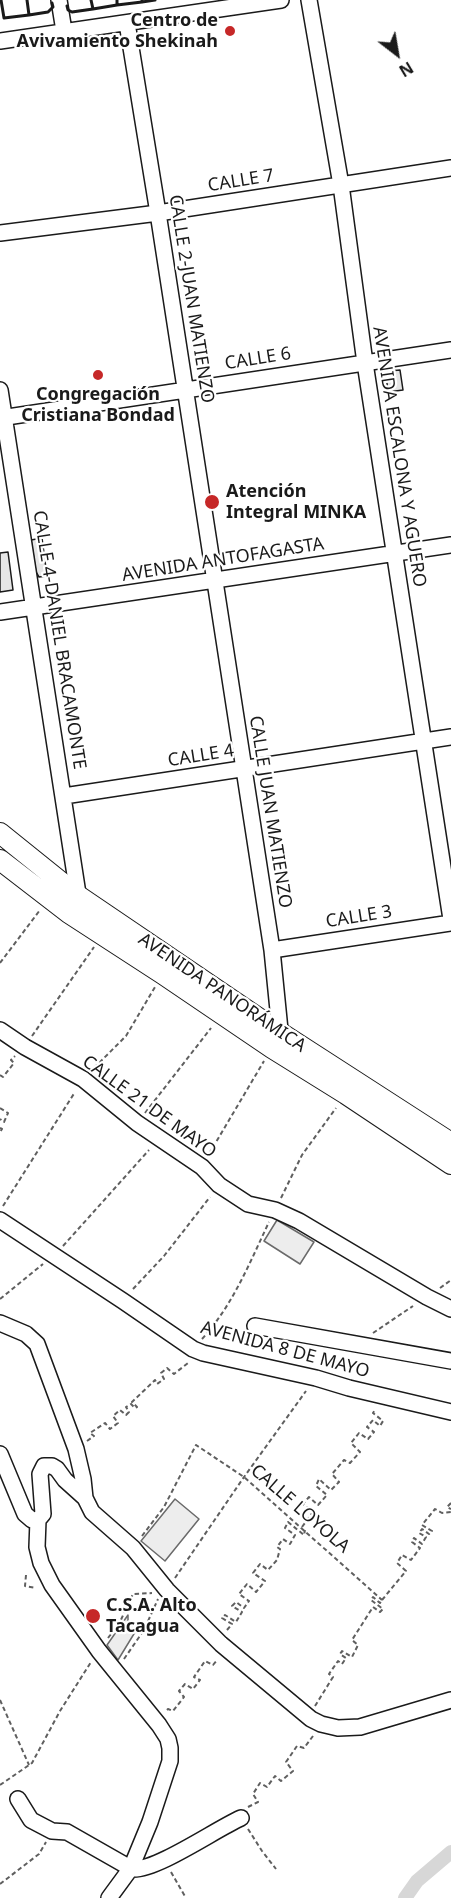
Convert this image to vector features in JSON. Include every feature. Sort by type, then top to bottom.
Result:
[{"type":"main road","name":"AVENIDA PANORÁMICA","points":[[0,833],[102,934],[222,1014],[276,1040],[346,1094],[451,1164]]},
{"type":"main road","name":"AVENIDA PANORÁMICA","points":[[0,860],[48,899],[73,904],[276,1040],[451,1143]]},
{"type":"street","points":[[59,0],[64,32]]},
{"type":"street","points":[[0,41],[281,0]]},
{"type":"street","name":"AVENIDA ESCALONA Y AGUERO","points":[[309,0],[340,185],[365,363],[451,921]]},
{"type":"street","name":"CALLE 2-JUAN MATIENZO","points":[[127,22],[215,581]]},
{"type":"street","name":"CALLE 7","points":[[0,233],[273,200],[340,185],[451,168]]},
{"type":"street","name":"CALLE 6","points":[[2,418],[451,350]]},
{"type":"street","name":"CALLE 4-DANIEL BRACAMONTE","points":[[0,390],[2,418],[64,796],[73,904]]},
{"type":"street","name":"AVENIDA ANTOFAGASTA","points":[[0,612],[451,545]]},
{"type":"street","name":"CALLE JUAN MATIENZO","points":[[215,581],[272,950],[276,1040]]},
{"type":"street","name":"CALLE 4","points":[[64,796],[451,737]]},
{"type":"street","name":"CALLE 3","points":[[272,950],[451,921]]},
{"type":"street","name":"CALLE 21 DE MAYO","points":[[0,1030],[25,1047],[83,1079],[137,1123],[201,1167],[219,1185],[248,1204],[275,1210],[300,1221],[451,1309]]},
{"type":"street","name":"AVENIDA 8 DE MAYO","points":[[0,1220],[193,1349],[451,1412]]},
{"type":"street","points":[[0,1323],[26,1334],[37,1344],[76,1449],[85,1498],[92,1512],[133,1548],[167,1590],[212,1634],[314,1720],[338,1728],[360,1727],[451,1700]]},
{"type":"street","points":[[255,1326],[451,1361]]},
{"type":"street","points":[[0,1454],[25,1514],[32,1520],[38,1520]]},
{"type":"street","points":[[85,1498],[65,1480],[57,1469],[48,1465],[44,1466],[40,1474],[44,1507],[43,1514],[38,1520],[37,1547],[41,1563],[52,1585],[99,1651],[159,1725],[168,1739],[170,1748],[170,1761],[150,1822],[131,1868],[109,1898]]},
{"type":"street","points":[[18,1799],[31,1820],[52,1831],[67,1832],[131,1868],[144,1868],[164,1859],[241,1818]]},
{"type":"path","points":[[0,963],[48,899]]},
{"type":"path","points":[[0,1075],[3,1077],[14,1063],[11,1060],[25,1047],[102,934]]},
{"type":"path","points":[[137,1123],[222,1014]]},
{"type":"path","points":[[201,1167],[276,1040]]},
{"type":"path","points":[[0,1108],[8,1113],[4,1122],[0,1119]]},
{"type":"path","points":[[0,1299],[53,1256],[159,1139]]},
{"type":"path","points":[[123,1301],[164,1256],[219,1185]]},
{"type":"path","points":[[356,1345],[451,1280]]},
{"type":"path","points":[[76,1449],[94,1436],[90,1433],[105,1423],[110,1429],[118,1423],[113,1416],[120,1410],[126,1415],[129,1412],[126,1407],[131,1404],[135,1408],[132,1402],[155,1380],[157,1384],[164,1378],[161,1373],[167,1368],[174,1374],[203,1353]]},
{"type":"path","points":[[302,1527],[313,1512],[303,1504],[309,1497],[318,1505],[327,1495],[316,1486],[319,1479],[331,1490],[339,1482],[332,1474],[344,1460],[350,1463],[360,1452],[351,1443],[359,1433],[368,1440],[374,1431],[367,1427],[373,1419],[380,1426],[383,1421],[373,1413],[377,1407]]},
{"type":"path","name":"CALLE LOYOLA","points":[[133,1548],[164,1507],[196,1444],[244,1476],[382,1599]]},
{"type":"path","points":[[276,1869],[241,1818],[247,1808],[258,1802],[253,1794],[260,1783],[267,1787],[275,1776],[281,1781],[293,1770],[286,1762],[297,1746],[304,1748],[333,1677],[330,1674],[338,1661],[342,1664],[346,1658],[340,1654],[342,1650],[351,1657],[358,1646],[352,1640],[373,1607],[380,1612],[383,1609],[371,1600],[373,1597],[380,1603],[406,1571],[397,1563],[402,1555],[411,1560],[420,1548],[412,1542],[414,1538],[422,1544],[426,1537],[419,1533],[422,1529],[429,1534],[432,1531],[422,1525],[435,1509],[442,1513],[451,1510],[447,1507],[451,1503]]},
{"type":"path","points":[[212,1634],[217,1626],[226,1633],[232,1624],[222,1618],[225,1615],[236,1622],[242,1612],[232,1606],[236,1602],[244,1608],[249,1601],[239,1594],[247,1584],[255,1592],[264,1581],[253,1573],[260,1564],[268,1570],[278,1560],[280,1549],[277,1547],[283,1539],[290,1544],[295,1535],[285,1528],[288,1522],[303,1535],[305,1530]]},
{"type":"path","points":[[116,1671],[144,1630],[158,1599],[151,1593]]},
{"type":"path","points":[[159,1725],[168,1716],[164,1713],[168,1709],[173,1711],[184,1697],[178,1691],[185,1684],[193,1689],[200,1680],[194,1677],[205,1660],[213,1665],[217,1660]]},
{"type":"path","points":[[0,1700],[29,1765]]},
{"type":"path","points":[[0,1884],[39,1854],[52,1831]]},
{"type":"path","points":[[164,1859],[186,1898]]},
{"type":"shaded area","points":[[277,1220],[314,1242],[300,1264],[264,1241]]},
{"type":"shaded area","points":[[175,1499],[199,1519],[165,1561],[141,1541]]},
{"type":"shaded area","points":[[128,1615],[128,1621],[132,1624],[140,1624],[118,1660],[107,1645]]},
{"type":"building","points":[[400,370],[403,390],[388,392],[386,375],[389,371]]},
{"type":"building","points":[[42,538],[47,576],[39,577],[36,572],[31,540]]},
{"type":"building","points":[[8,552],[13,590],[0,592],[0,553]]},
{"type":"waterway","points":[[405,1898],[417,1881],[451,1852]]},
{"type":"wall","points":[[1,0],[4,18],[29,15]]},
{"type":"wall","points":[[27,0],[29,15],[48,12],[53,7],[52,3]]},
{"type":"wall","points":[[91,0],[93,9],[117,5]]},
{"type":"wall","points":[[117,0],[117,5],[142,2]]},
{"type":"wall","points":[[142,0],[142,2],[155,0]]},
{"type":"wall","points":[[67,6],[72,12],[93,9]]},
{"type":"place","name":"Centro de Avivamiento Shekinah","points":[[230,31]]},
{"type":"place","name":"Congregación Cristiana Bondad","points":[[98,375]]},
{"type":"place","name":"Atención Integral MINKA","points":[[212,502]]},
{"type":"place","name":"C.S.A. Alto Tacagua","points":[[93,1616]]}]
